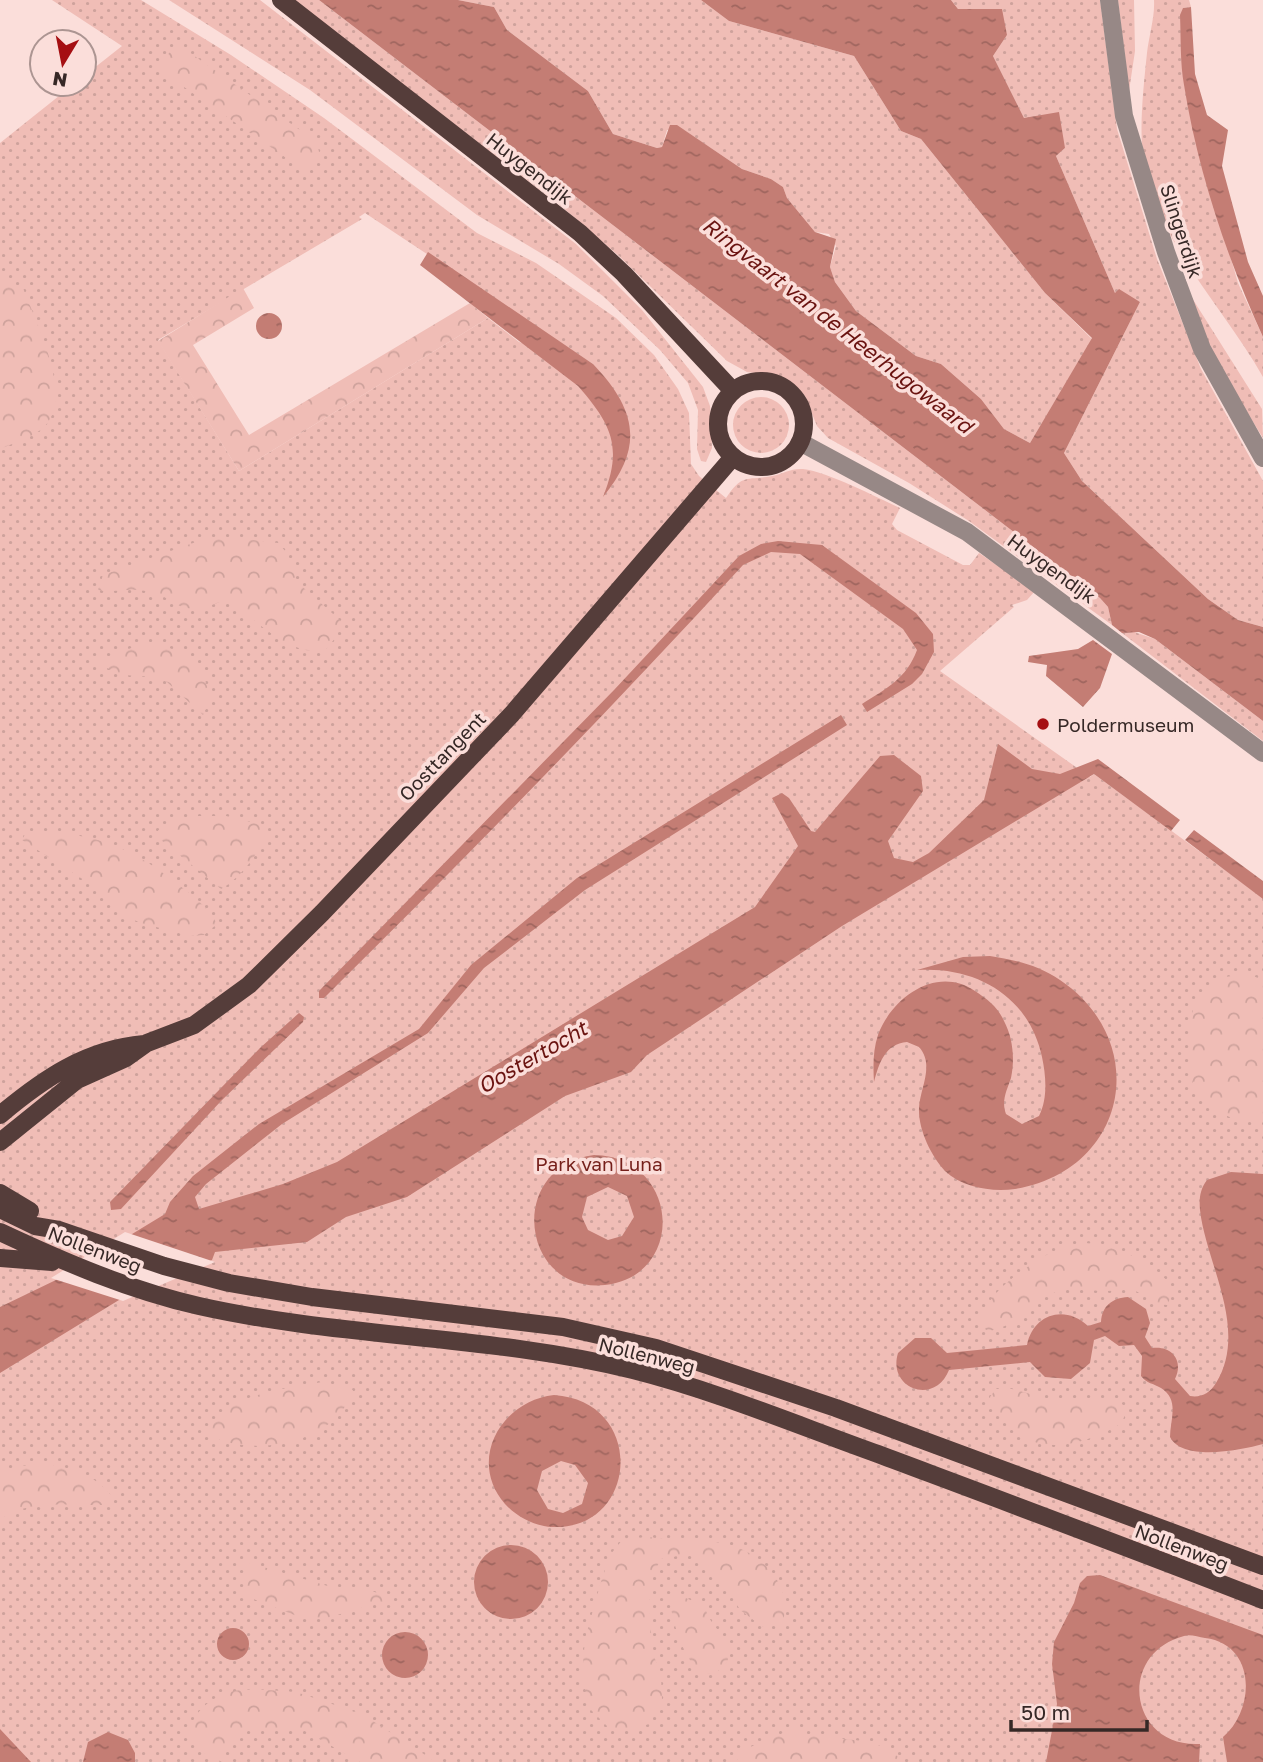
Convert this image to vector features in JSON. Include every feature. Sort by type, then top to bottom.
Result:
[{"type":"main road","name":"Huygendijk","points":[[281,0],[580,233],[624,274],[733,391]]},
{"type":"main road","points":[[756,381],[781,386],[799,404],[804,416],[800,442],[786,459],[776,465],[753,467],[733,457],[724,447],[718,424],[719,412],[733,391],[756,381]]},
{"type":"main road","name":"Oosttangent","points":[[0,1142],[77,1080],[126,1058],[147,1043],[214,1014],[249,985],[322,913],[512,713],[733,457]]},
{"type":"main road","name":"Oosttangent","points":[[0,1115],[33,1088],[83,1058],[125,1045],[147,1043]]},
{"type":"main road","name":"Nollenweg","points":[[0,1194],[59,1230]]},
{"type":"main road","name":"Nollenweg","points":[[0,1209],[35,1226],[59,1230],[199,1276],[302,1295],[563,1327],[656,1348],[836,1408],[1263,1566]]},
{"type":"main road","name":"Nollenweg","points":[[0,1232],[70,1265],[165,1297],[304,1325],[499,1347],[635,1371],[724,1398],[1263,1600]]},
{"type":"main road","points":[[0,1258],[70,1265]]},
{"type":"street","name":"Slingerdijk","points":[[1109,0],[1124,116],[1166,252],[1202,349],[1263,458]]},
{"type":"street","name":"Huygendijk","points":[[800,442],[967,532],[1263,753]]},
{"type":"green space","name":"Park van Luna","points":[[52,0],[141,0],[231,55],[324,118],[477,233],[536,263],[616,318],[654,355],[678,389],[689,413],[691,464],[699,476],[726,498],[741,481],[795,469],[813,471],[900,508],[892,524],[897,530],[963,565],[970,565],[979,553],[1035,591],[1027,600],[1012,605],[1014,607],[940,671],[1090,777],[1094,774],[1263,898],[1263,1762],[21,1762],[0,1740],[0,143],[56,98],[98,98],[98,65],[122,46]],"holes":[[[365,213],[593,364],[519,342],[488,318],[239,471],[158,340],[362,219],[359,217]]]},
{"type":"green space","points":[[169,0],[260,0],[576,244],[642,310],[703,387],[711,417],[712,448],[706,462],[701,461],[697,449],[698,410],[688,383],[660,350],[603,296],[559,264],[477,215],[310,90]]},
{"type":"green space","points":[[293,0],[319,0],[1100,598],[1108,607],[1112,625],[969,521],[909,483],[828,438],[817,426],[805,396],[789,382],[770,375],[747,372],[727,361],[619,256],[562,207]]},
{"type":"green space","points":[[458,0],[701,0],[729,21],[854,56],[901,131],[921,139],[1045,293],[1092,339],[1030,443],[1004,429],[981,399],[941,364],[916,356],[856,311],[835,282],[830,267],[836,246],[829,234],[815,232],[787,198],[783,187],[771,179],[742,169],[684,130],[667,130],[662,147],[657,148],[613,134],[588,91],[507,30],[494,7]]},
{"type":"green space","points":[[951,0],[1100,0],[1117,129],[1157,259],[1201,369],[1263,481],[1263,627],[1238,620],[1208,599],[1082,481],[1064,453],[1140,302],[1115,293],[1056,156],[1065,148],[1024,118],[993,56],[1007,35],[958,9]]},
{"type":"green space","points":[[1118,0],[1134,0],[1135,51],[1129,91]]},
{"type":"green space","points":[[1154,0],[1189,0],[1191,7],[1183,8],[1184,83],[1193,127],[1238,283],[1263,337],[1263,377],[1175,243],[1150,185],[1143,154],[1142,117]]},
{"type":"green space","points":[[176,43],[317,142],[319,152],[305,171],[158,69]]},
{"type":"green space","points":[[0,278],[23,288],[50,359],[55,397],[52,414],[40,431],[0,449]]},
{"type":"green space","points":[[243,288],[254,308],[193,345],[249,435],[470,303],[488,318],[239,471],[158,341]]},
{"type":"green space","points":[[1187,290],[1262,409],[1263,438],[1215,360]]},
{"type":"green space","points":[[761,397],[772,399],[781,405],[787,414],[787,436],[781,445],[772,451],[761,453],[750,451],[741,445],[735,436],[733,425],[735,414],[741,405],[750,399]]},
{"type":"green space","points":[[228,537],[278,543],[287,553],[297,582],[341,621],[336,637],[324,652],[310,651],[284,641],[227,599],[209,606],[185,608],[151,592],[98,590],[103,575],[196,542]]},
{"type":"green space","points":[[1131,631],[1155,639],[1263,721],[1263,741],[1122,633]]},
{"type":"green space","points":[[142,644],[180,652],[196,664],[207,685],[210,700],[203,715],[167,682],[156,677],[122,675],[94,662]]},
{"type":"green space","points":[[199,816],[226,816],[268,826],[262,844],[250,862],[236,878],[221,889],[155,835],[168,824]]},
{"type":"green space","points":[[26,832],[72,835],[111,844],[130,852],[184,889],[207,909],[217,924],[204,935],[190,936],[141,923],[120,914],[87,882],[22,840]]},
{"type":"green space","points":[[1248,974],[1263,980],[1263,1121],[1242,1120],[1224,1114],[1208,1104],[1193,1089],[1189,1030],[1194,1004],[1217,978]]},
{"type":"green space","points":[[1083,1243],[1121,1251],[1157,1271],[1174,1290],[1167,1305],[1129,1289],[1069,1289],[1052,1293],[1008,1325],[998,1329],[987,1331],[980,1323],[989,1302],[1016,1275],[1050,1253]]},
{"type":"green space","points":[[322,1382],[353,1390],[344,1408],[330,1423],[312,1434],[292,1441],[248,1446],[209,1435],[214,1421],[225,1410],[239,1402],[273,1391]]},
{"type":"green space","points":[[996,1389],[1012,1389],[1048,1399],[1119,1402],[1127,1408],[1122,1423],[1092,1438],[1060,1445],[1044,1444],[1015,1432],[1000,1417],[990,1397]]},
{"type":"green space","points":[[48,1464],[66,1468],[97,1482],[111,1495],[105,1505],[37,1506],[11,1513],[0,1520],[0,1472],[19,1466]]},
{"type":"green space","points":[[649,1537],[715,1542],[730,1545],[757,1558],[777,1579],[785,1606],[783,1622],[763,1627],[740,1610],[725,1584],[709,1566],[688,1554],[661,1559],[651,1578],[649,1594],[650,1624],[654,1656],[661,1676],[662,1699],[649,1724],[624,1731],[608,1727],[590,1709],[582,1676],[585,1639],[610,1555],[623,1539]]},
{"type":"green space","points":[[246,1562],[331,1587],[375,1592],[389,1600],[323,1619],[297,1616],[246,1596]]},
{"type":"green space","points":[[676,1594],[705,1606],[723,1638],[728,1659],[718,1671],[708,1673],[698,1669],[683,1648],[671,1607],[670,1597]]},
{"type":"green space","points":[[246,1690],[296,1692],[362,1714],[436,1762],[360,1762],[305,1731],[254,1729],[233,1736],[222,1762],[201,1750],[192,1739],[192,1723],[201,1709],[215,1698]]},
{"type":"green space","points":[[793,1730],[822,1737],[866,1742],[892,1752],[903,1762],[736,1762],[742,1750]]},
{"type":"water","name":"Ringvaart van de Heerhugowaard","points":[[319,0],[458,0],[494,7],[507,30],[588,91],[613,134],[657,148],[662,147],[670,125],[677,125],[742,169],[771,179],[783,187],[787,198],[815,232],[836,239],[830,267],[835,282],[856,311],[916,356],[941,364],[981,399],[1004,429],[1030,443],[1092,338],[1045,293],[921,139],[901,131],[854,56],[729,21],[701,0],[951,0],[958,9],[1002,9],[1007,35],[993,56],[1024,118],[1059,112],[1065,148],[1056,156],[1115,293],[1119,289],[1140,302],[1064,453],[1082,481],[1208,599],[1238,620],[1263,627],[1263,721],[1155,639],[1139,632],[1122,633],[1112,625],[1108,607],[1100,598]]},
{"type":"water","points":[[1191,7],[1195,74],[1207,115],[1228,130],[1222,166],[1248,262],[1263,296],[1263,337],[1237,277],[1215,214],[1190,118],[1182,68],[1180,15],[1183,8]]},
{"type":"water","points":[[428,252],[593,364],[619,397],[630,428],[630,444],[625,461],[603,497],[609,479],[613,450],[606,425],[590,400],[578,386],[420,265]]},
{"type":"water","points":[[269,313],[278,317],[282,326],[278,335],[269,339],[260,335],[256,326],[260,317]]},
{"type":"water","points":[[778,541],[822,545],[916,613],[933,634],[934,652],[922,674],[912,684],[867,712],[862,704],[901,676],[913,660],[917,650],[903,629],[800,554],[771,552],[743,565],[484,838],[324,998],[319,998],[319,991],[614,690],[739,556],[761,544]]},
{"type":"water","points":[[1093,640],[1112,654],[1100,688],[1083,707],[1046,676],[1047,665],[1028,662],[1029,656],[1078,649]]},
{"type":"water","name":"Oostertocht","points":[[841,715],[847,725],[585,890],[484,968],[428,1033],[282,1124],[206,1184],[195,1197],[199,1209],[283,1184],[337,1162],[755,907],[798,846],[772,798],[782,793],[789,798],[811,831],[815,832],[880,756],[894,755],[921,776],[923,791],[888,841],[894,858],[913,862],[929,853],[984,800],[998,744],[1032,769],[1060,774],[1098,759],[1180,820],[1171,831],[1094,774],[842,926],[647,1055],[631,1072],[565,1096],[407,1197],[346,1217],[307,1242],[215,1252],[212,1260],[119,1300],[0,1373],[0,1307],[58,1279],[165,1214],[170,1202],[193,1176],[259,1124],[419,1029],[471,965],[577,878]]},
{"type":"water","points":[[1194,830],[1263,881],[1263,899],[1185,840]]},
{"type":"water","points":[[990,956],[1026,964],[1060,980],[1089,1006],[1108,1036],[1116,1068],[1114,1101],[1103,1131],[1083,1157],[1053,1177],[1006,1190],[978,1188],[960,1181],[945,1171],[935,1158],[926,1142],[919,1116],[926,1061],[919,1047],[907,1042],[893,1046],[884,1056],[874,1082],[876,1041],[894,1008],[917,989],[931,983],[960,984],[975,991],[995,1007],[1009,1034],[1013,1063],[1004,1100],[1006,1114],[1022,1124],[1039,1116],[1045,1094],[1042,1057],[1025,1017],[997,989],[979,980],[960,973],[917,970],[963,957]]},
{"type":"water","points":[[299,1013],[304,1017],[303,1022],[221,1101],[121,1209],[111,1210],[110,1202],[260,1048]]},
{"type":"water","points":[[594,1155],[623,1161],[644,1175],[657,1195],[663,1217],[660,1240],[650,1261],[632,1277],[605,1285],[577,1282],[555,1270],[541,1251],[535,1228],[536,1204],[546,1182],[565,1164]],"holes":[[[608,1187],[627,1196],[634,1217],[622,1236],[608,1240],[588,1230],[582,1217],[587,1197]]]},
{"type":"water","points":[[1231,1172],[1263,1174],[1263,1444],[1213,1452],[1199,1452],[1177,1445],[1170,1437],[1173,1411],[1167,1393],[1141,1376],[1142,1356],[1134,1345],[1119,1346],[1105,1336],[1094,1340],[1090,1363],[1071,1379],[1045,1377],[1030,1362],[949,1370],[934,1388],[924,1390],[906,1384],[899,1376],[896,1366],[898,1353],[915,1338],[931,1338],[947,1353],[1027,1345],[1036,1326],[1051,1316],[1070,1315],[1088,1326],[1101,1322],[1103,1311],[1109,1304],[1128,1297],[1146,1309],[1150,1323],[1145,1337],[1152,1348],[1165,1349],[1177,1360],[1175,1379],[1190,1396],[1205,1394],[1216,1383],[1225,1362],[1228,1341],[1223,1296],[1204,1231],[1200,1198],[1207,1180]]},
{"type":"water","points":[[554,1395],[584,1403],[605,1419],[617,1440],[621,1465],[615,1489],[602,1509],[581,1523],[552,1527],[532,1523],[510,1509],[494,1487],[489,1469],[495,1435],[519,1408]],"holes":[[[561,1461],[575,1465],[588,1483],[582,1504],[563,1513],[548,1509],[537,1490],[542,1471]]]},
{"type":"water","points":[[511,1545],[532,1551],[542,1561],[548,1582],[542,1603],[532,1613],[511,1619],[490,1613],[480,1603],[474,1582],[480,1561],[490,1551]]},
{"type":"water","points":[[1100,1575],[1263,1635],[1263,1762],[1227,1762],[1223,1737],[1234,1725],[1241,1711],[1246,1679],[1242,1665],[1234,1652],[1222,1643],[1189,1635],[1162,1646],[1148,1661],[1140,1679],[1140,1698],[1146,1716],[1158,1731],[1176,1741],[1200,1744],[1199,1762],[1046,1762],[1057,1704],[1052,1664],[1054,1642],[1074,1603],[1080,1583],[1087,1576]]},
{"type":"water","points":[[233,1628],[244,1633],[249,1644],[244,1655],[233,1660],[222,1655],[217,1644],[222,1633]]},
{"type":"water","points":[[405,1632],[414,1633],[421,1639],[427,1646],[427,1664],[421,1671],[414,1677],[405,1678],[396,1677],[389,1671],[383,1664],[382,1655],[383,1646],[389,1639],[396,1633]]},
{"type":"water","points":[[0,1729],[31,1762],[0,1762]]},
{"type":"water","points":[[108,1732],[128,1740],[135,1753],[135,1762],[83,1762],[88,1742]]},
{"type":"pier","points":[[125,1232],[215,1262],[123,1301],[51,1278]]},
{"type":"place","name":"Poldermuseum","points":[[1043,724]]}]
